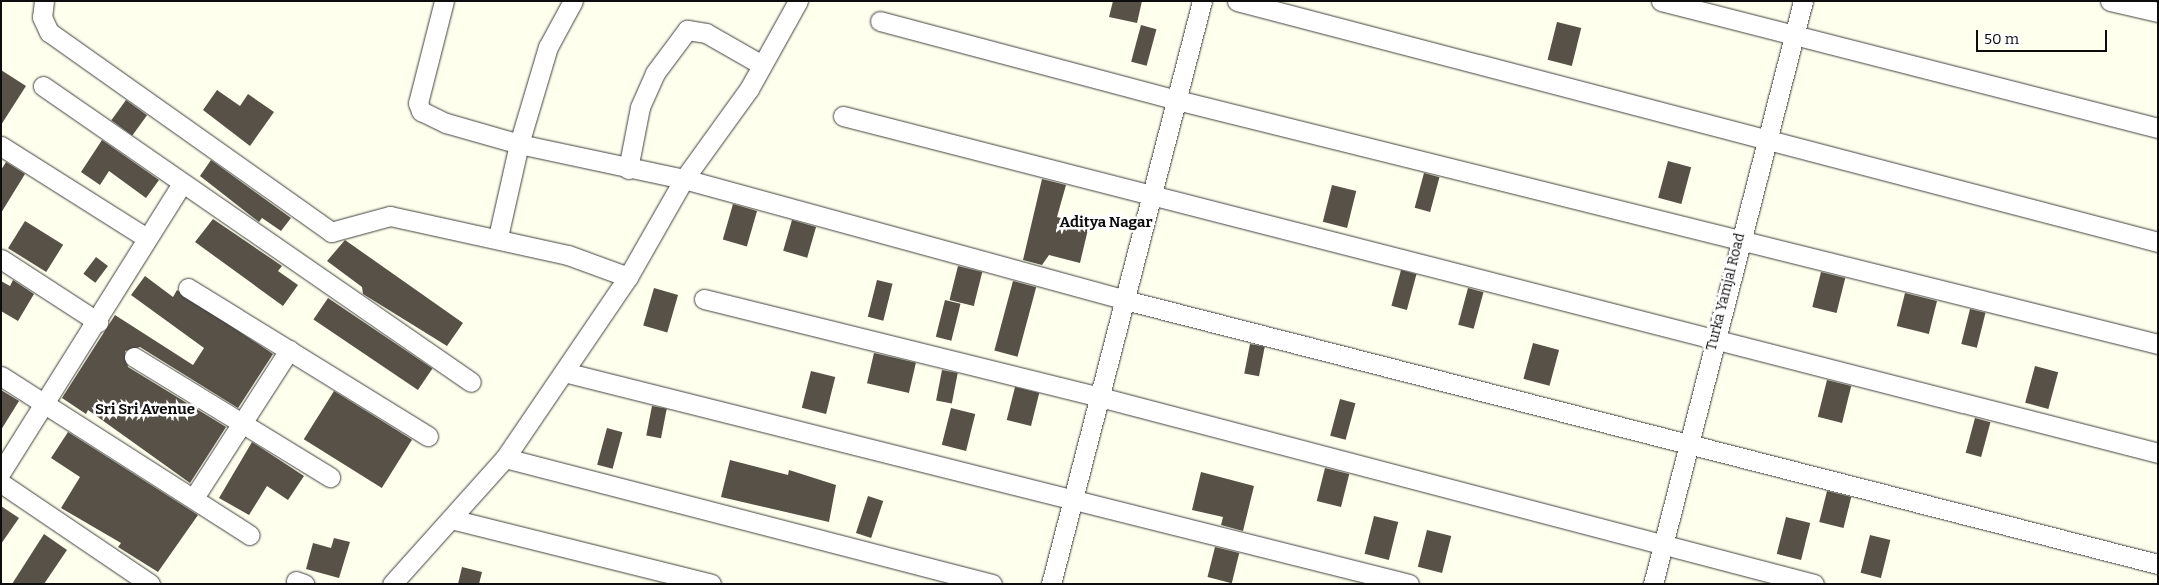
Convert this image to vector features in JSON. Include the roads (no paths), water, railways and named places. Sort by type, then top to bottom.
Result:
[{"type":"street","points":[[44,1],[42,17],[50,32],[331,232],[390,216],[498,237],[568,255],[628,277]]},
{"type":"street","points":[[444,1],[418,92],[421,111],[446,124],[519,144],[684,180],[1125,300],[2158,564]]},
{"type":"street","points":[[498,237],[519,144],[548,47],[573,1]]},
{"type":"street","points":[[392,584],[506,458],[628,277],[684,180],[762,65],[798,1]]},
{"type":"street","points":[[1051,584],[1202,1]]},
{"type":"street","points":[[1236,1],[1766,144],[2158,242]]},
{"type":"street","points":[[1661,1],[1794,37],[2158,128]]},
{"type":"street","name":"Turka Yamjal Road","points":[[1653,584],[1689,445],[1738,238],[1766,144],[1803,1]]},
{"type":"street","points":[[2110,1],[2158,12]]},
{"type":"street","points":[[880,21],[1176,100],[1738,238],[2158,344]]},
{"type":"street","points":[[628,169],[640,107],[655,73],[687,30],[706,33],[762,65]]},
{"type":"street","points":[[43,86],[471,382]]},
{"type":"street","points":[[843,116],[2158,453]]},
{"type":"street","points":[[1,146],[145,237]]},
{"type":"street","points":[[1,472],[98,322],[145,237],[182,182]]},
{"type":"street","points":[[1,259],[98,322]]},
{"type":"street","points":[[188,288],[428,436]]},
{"type":"street","points":[[704,300],[1100,397],[1814,584]]},
{"type":"street","points":[[195,496],[289,350]]},
{"type":"street","points":[[134,356],[330,477]]},
{"type":"street","points":[[564,372],[1074,498],[1409,584]]},
{"type":"street","points":[[1,376],[195,496],[250,535]]},
{"type":"street","points":[[506,458],[992,584]]},
{"type":"street","points":[[1,483],[150,584]]},
{"type":"street","points":[[450,519],[711,584]]},
{"type":"district","name":"Aditya Nagar","points":[[1106,223]]},
{"type":"district","name":"Sri Sri Avenue","points":[[145,410]]}]
